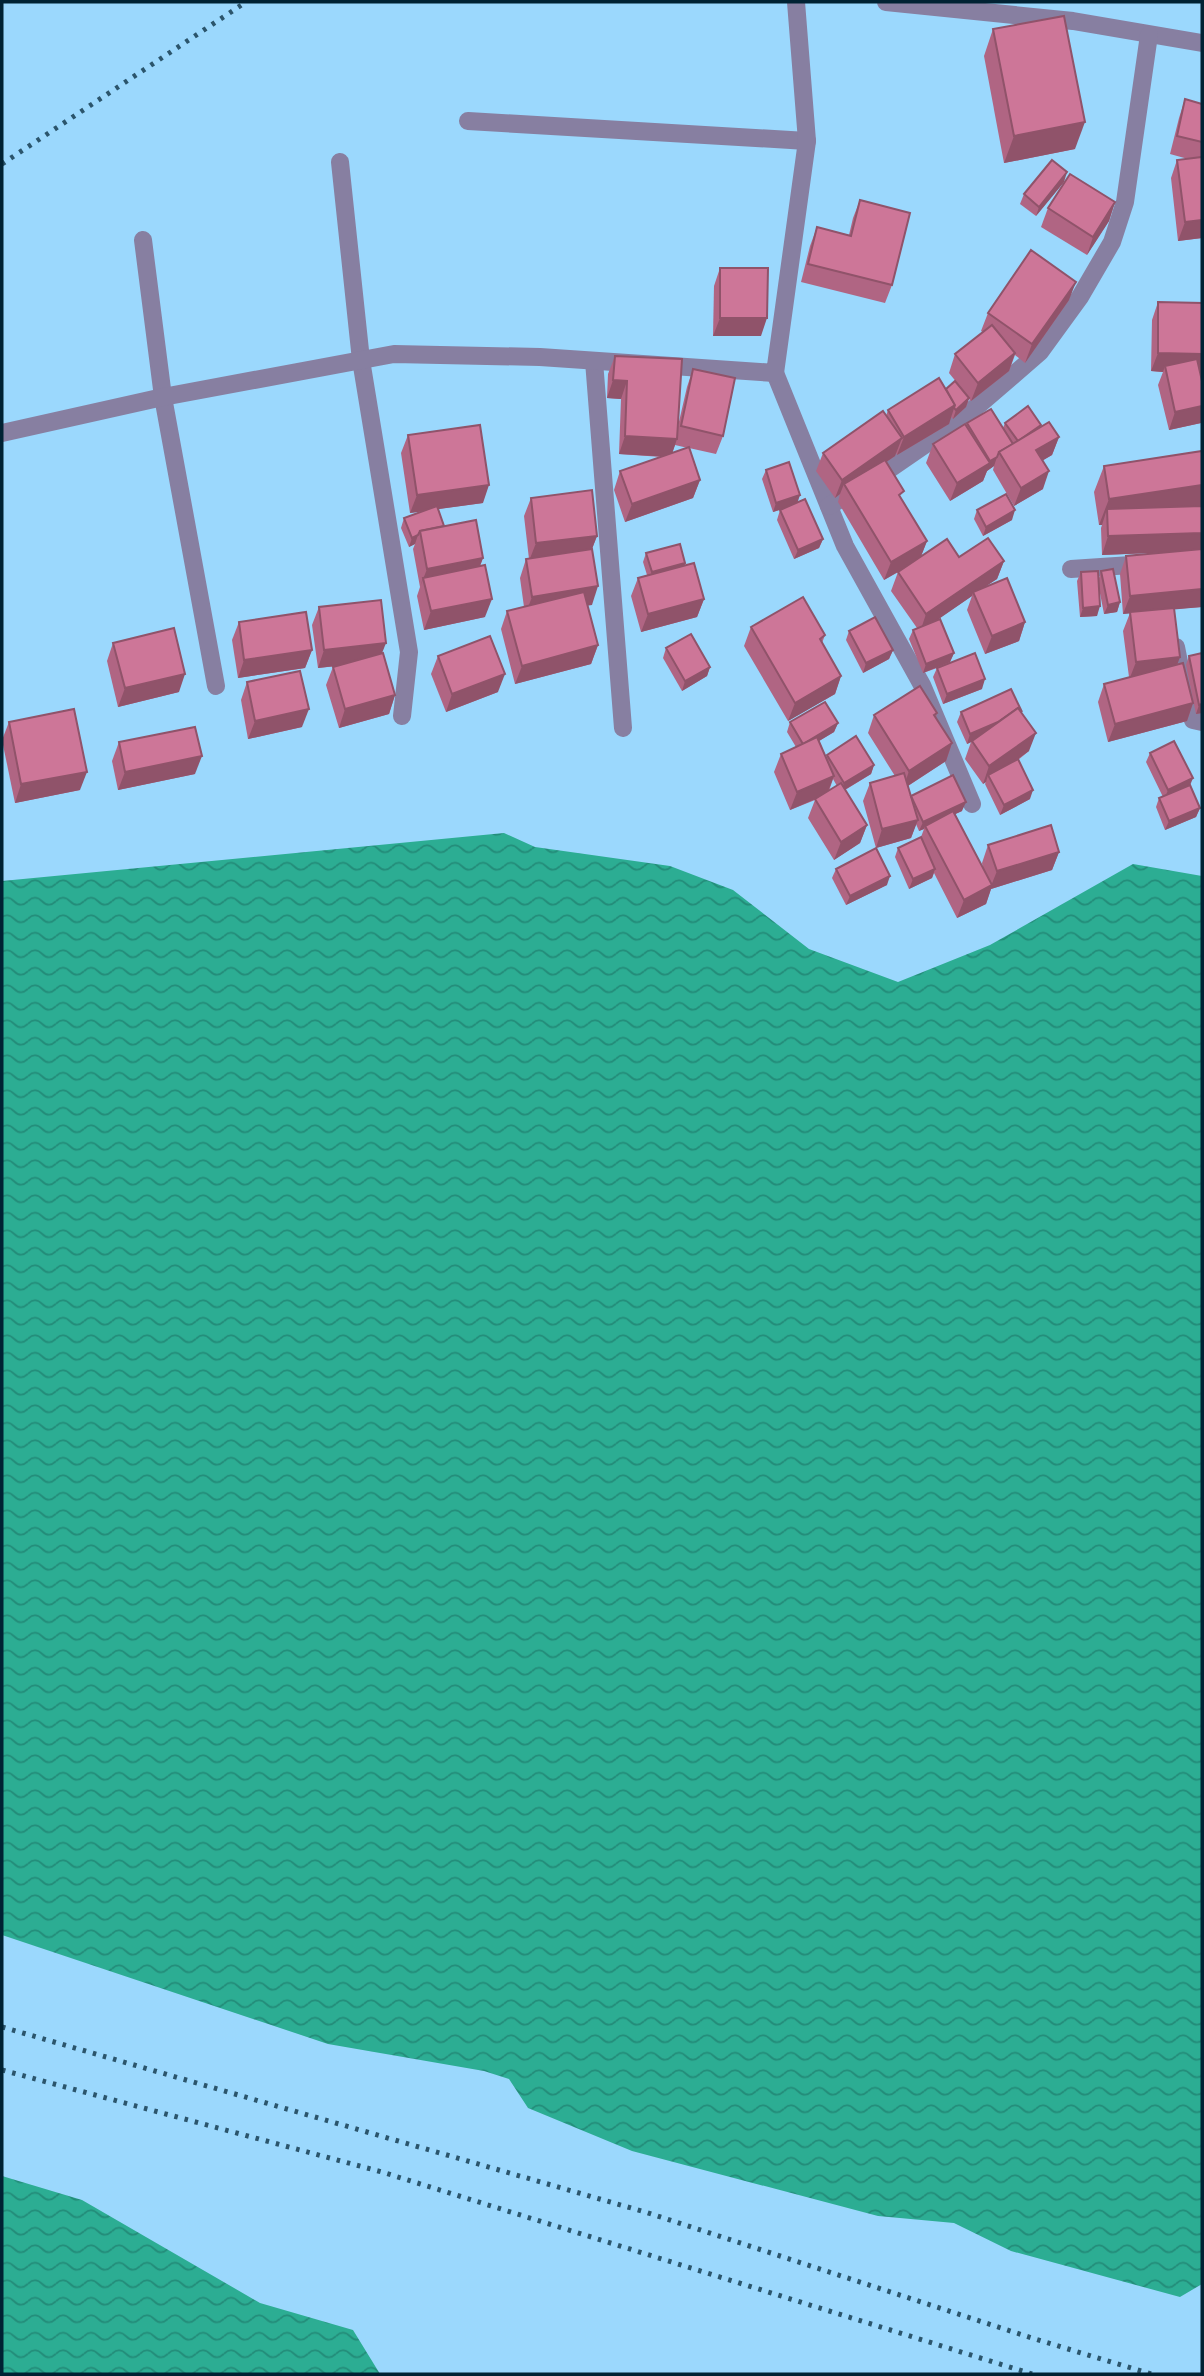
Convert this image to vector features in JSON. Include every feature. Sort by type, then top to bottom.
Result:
[{"type":"street","points":[[796,2],[807,141],[775,373],[845,546],[922,685],[972,804]]},
{"type":"street","points":[[886,2],[1073,21],[1202,43]]},
{"type":"street","points":[[829,506],[936,438],[981,403],[1040,352],[1080,297],[1112,242],[1125,202],[1149,36]]},
{"type":"street","points":[[468,121],[807,141]]},
{"type":"street","points":[[340,162],[361,360],[409,652],[402,716]]},
{"type":"street","points":[[143,240],[163,397],[216,686]]},
{"type":"street","points":[[2,433],[163,397],[394,354],[540,357],[775,373]]},
{"type":"street","points":[[594,361],[623,728]]},
{"type":"street","points":[[1072,569],[1163,563]]},
{"type":"street","points":[[1176,647],[1188,708],[1193,720],[1202,722]]},
{"type":"water","points":[[504,833],[535,847],[670,866],[733,890],[809,949],[898,982],[990,945],[1133,864],[1202,876],[1202,2284],[1180,2297],[1011,2251],[954,2223],[878,2216],[632,2151],[528,2108],[509,2079],[484,2071],[328,2044],[2,1935],[2,881]]},
{"type":"water","points":[[2,2176],[82,2200],[260,2303],[353,2330],[380,2374],[2,2374]]},
{"type":"building","points":[[1064,16],[1085,122],[1014,136],[993,29]]},
{"type":"building","points":[[1185,99],[1202,104],[1202,142],[1177,136]]},
{"type":"building","points":[[1202,157],[1202,220],[1185,222],[1177,160]]},
{"type":"building","points":[[1052,160],[1067,172],[1039,207],[1024,194]]},
{"type":"building","points":[[1070,174],[1115,202],[1093,237],[1048,208]]},
{"type":"building","points":[[860,200],[910,213],[892,285],[808,264],[817,227],[851,236]]},
{"type":"building","points":[[1031,250],[1076,282],[1032,344],[988,313]]},
{"type":"building","points":[[720,268],[768,268],[767,318],[720,318]]},
{"type":"building","points":[[1158,302],[1202,303],[1202,354],[1158,353]]},
{"type":"building","points":[[992,325],[1015,353],[978,383],[955,354]]},
{"type":"building","points":[[615,356],[682,359],[677,439],[625,436],[627,381],[613,380]]},
{"type":"building","points":[[1197,359],[1202,381],[1202,406],[1175,412],[1165,366]]},
{"type":"building","points":[[693,369],[735,378],[723,436],[681,426]]},
{"type":"building","points":[[939,378],[955,405],[904,437],[888,410]]},
{"type":"building","points":[[955,381],[969,398],[956,410],[946,389]]},
{"type":"building","points":[[1028,406],[1041,425],[1018,441],[1005,423]]},
{"type":"building","points":[[991,409],[1013,444],[990,461],[967,423]]},
{"type":"building","points":[[883,411],[902,438],[842,480],[823,453]]},
{"type":"building","points":[[1049,422],[1059,437],[1036,450],[1049,471],[1021,488],[999,452]]},
{"type":"building","points":[[965,424],[990,463],[957,483],[933,444]]},
{"type":"building","points":[[480,425],[489,485],[417,495],[408,435]]},
{"type":"building","points":[[689,447],[700,480],[632,504],[620,471]]},
{"type":"building","points":[[1202,451],[1202,485],[1109,499],[1104,466]]},
{"type":"building","points":[[885,460],[904,491],[899,495],[927,541],[891,562],[844,484]]},
{"type":"building","points":[[789,462],[800,495],[776,503],[766,470]]},
{"type":"building","points":[[592,490],[597,536],[536,543],[531,498]]},
{"type":"building","points":[[1006,494],[1015,510],[986,527],[977,510]]},
{"type":"building","points":[[805,499],[823,539],[798,550],[780,510]]},
{"type":"building","points":[[437,506],[444,526],[420,531],[412,538],[404,518]]},
{"type":"building","points":[[1202,506],[1202,533],[1108,536],[1107,509]]},
{"type":"building","points":[[476,520],[483,558],[427,569],[420,531]]},
{"type":"building","points":[[988,538],[1004,561],[926,614],[898,572],[947,539],[959,557]]},
{"type":"building","points":[[680,544],[685,563],[652,572],[646,553]]},
{"type":"building","points":[[592,549],[598,586],[532,597],[526,559]]},
{"type":"building","points":[[1202,549],[1202,589],[1130,596],[1126,556]]},
{"type":"building","points":[[694,563],[704,599],[648,614],[638,578]]},
{"type":"building","points":[[485,565],[492,599],[431,611],[423,578]]},
{"type":"building","points":[[1113,569],[1120,602],[1108,605],[1101,571]]},
{"type":"building","points":[[1098,571],[1100,606],[1083,608],[1081,572]]},
{"type":"building","points":[[1007,578],[1025,622],[992,636],[973,592]]},
{"type":"building","points":[[584,592],[598,645],[522,666],[507,611]]},
{"type":"building","points":[[803,597],[825,635],[820,639],[841,676],[795,703],[751,627]]},
{"type":"building","points":[[381,600],[386,643],[324,650],[319,607]]},
{"type":"building","points":[[1174,608],[1180,657],[1136,662],[1130,612]]},
{"type":"building","points":[[306,612],[312,650],[244,660],[239,622]]},
{"type":"building","points":[[875,617],[893,650],[866,663],[849,631]]},
{"type":"building","points":[[940,619],[954,653],[926,664],[913,630]]},
{"type":"building","points":[[174,628],[185,674],[125,688],[113,643]]},
{"type":"building","points":[[691,634],[710,667],[685,681],[666,648]]},
{"type":"building","points":[[490,636],[505,674],[452,694],[438,656]]},
{"type":"building","points":[[383,653],[395,695],[345,709],[333,667]]},
{"type":"building","points":[[975,653],[985,679],[947,694],[937,668]]},
{"type":"building","points":[[1202,653],[1202,704],[1199,705],[1189,656]]},
{"type":"building","points":[[1183,663],[1193,703],[1115,724],[1104,684]]},
{"type":"building","points":[[300,671],[309,709],[255,721],[247,682]]},
{"type":"building","points":[[920,686],[952,743],[909,771],[874,715]]},
{"type":"building","points":[[1011,689],[1022,712],[1018,708],[998,722],[970,734],[961,712]]},
{"type":"building","points":[[825,702],[838,723],[803,744],[790,722]]},
{"type":"building","points":[[1018,708],[1036,733],[989,766],[972,741]]},
{"type":"building","points":[[74,709],[87,772],[21,784],[9,722]]},
{"type":"building","points":[[195,727],[202,756],[125,772],[119,742]]},
{"type":"building","points":[[856,736],[874,765],[844,783],[827,755]]},
{"type":"building","points":[[817,737],[834,776],[797,792],[781,754]]},
{"type":"building","points":[[1174,741],[1193,778],[1168,790],[1150,753]]},
{"type":"building","points":[[1018,759],[1033,790],[1004,805],[988,775]]},
{"type":"building","points":[[904,773],[918,820],[882,829],[870,783]]},
{"type":"building","points":[[953,775],[966,802],[923,822],[911,796]]},
{"type":"building","points":[[841,783],[867,825],[841,842],[815,799]]},
{"type":"building","points":[[1190,785],[1200,808],[1169,821],[1159,798]]},
{"type":"building","points":[[953,811],[992,885],[964,900],[925,826]]},
{"type":"building","points":[[1051,825],[1059,852],[997,871],[988,845]]},
{"type":"building","points":[[921,837],[935,869],[913,879],[898,848]]},
{"type":"building","points":[[876,848],[890,876],[850,896],[836,869]]},
{"type":"railway","points":[[2,164],[246,2]]},
{"type":"railway","points":[[2,2027],[645,2212],[1151,2374]]},
{"type":"railway","points":[[2,2070],[382,2172],[1032,2374]]}]
